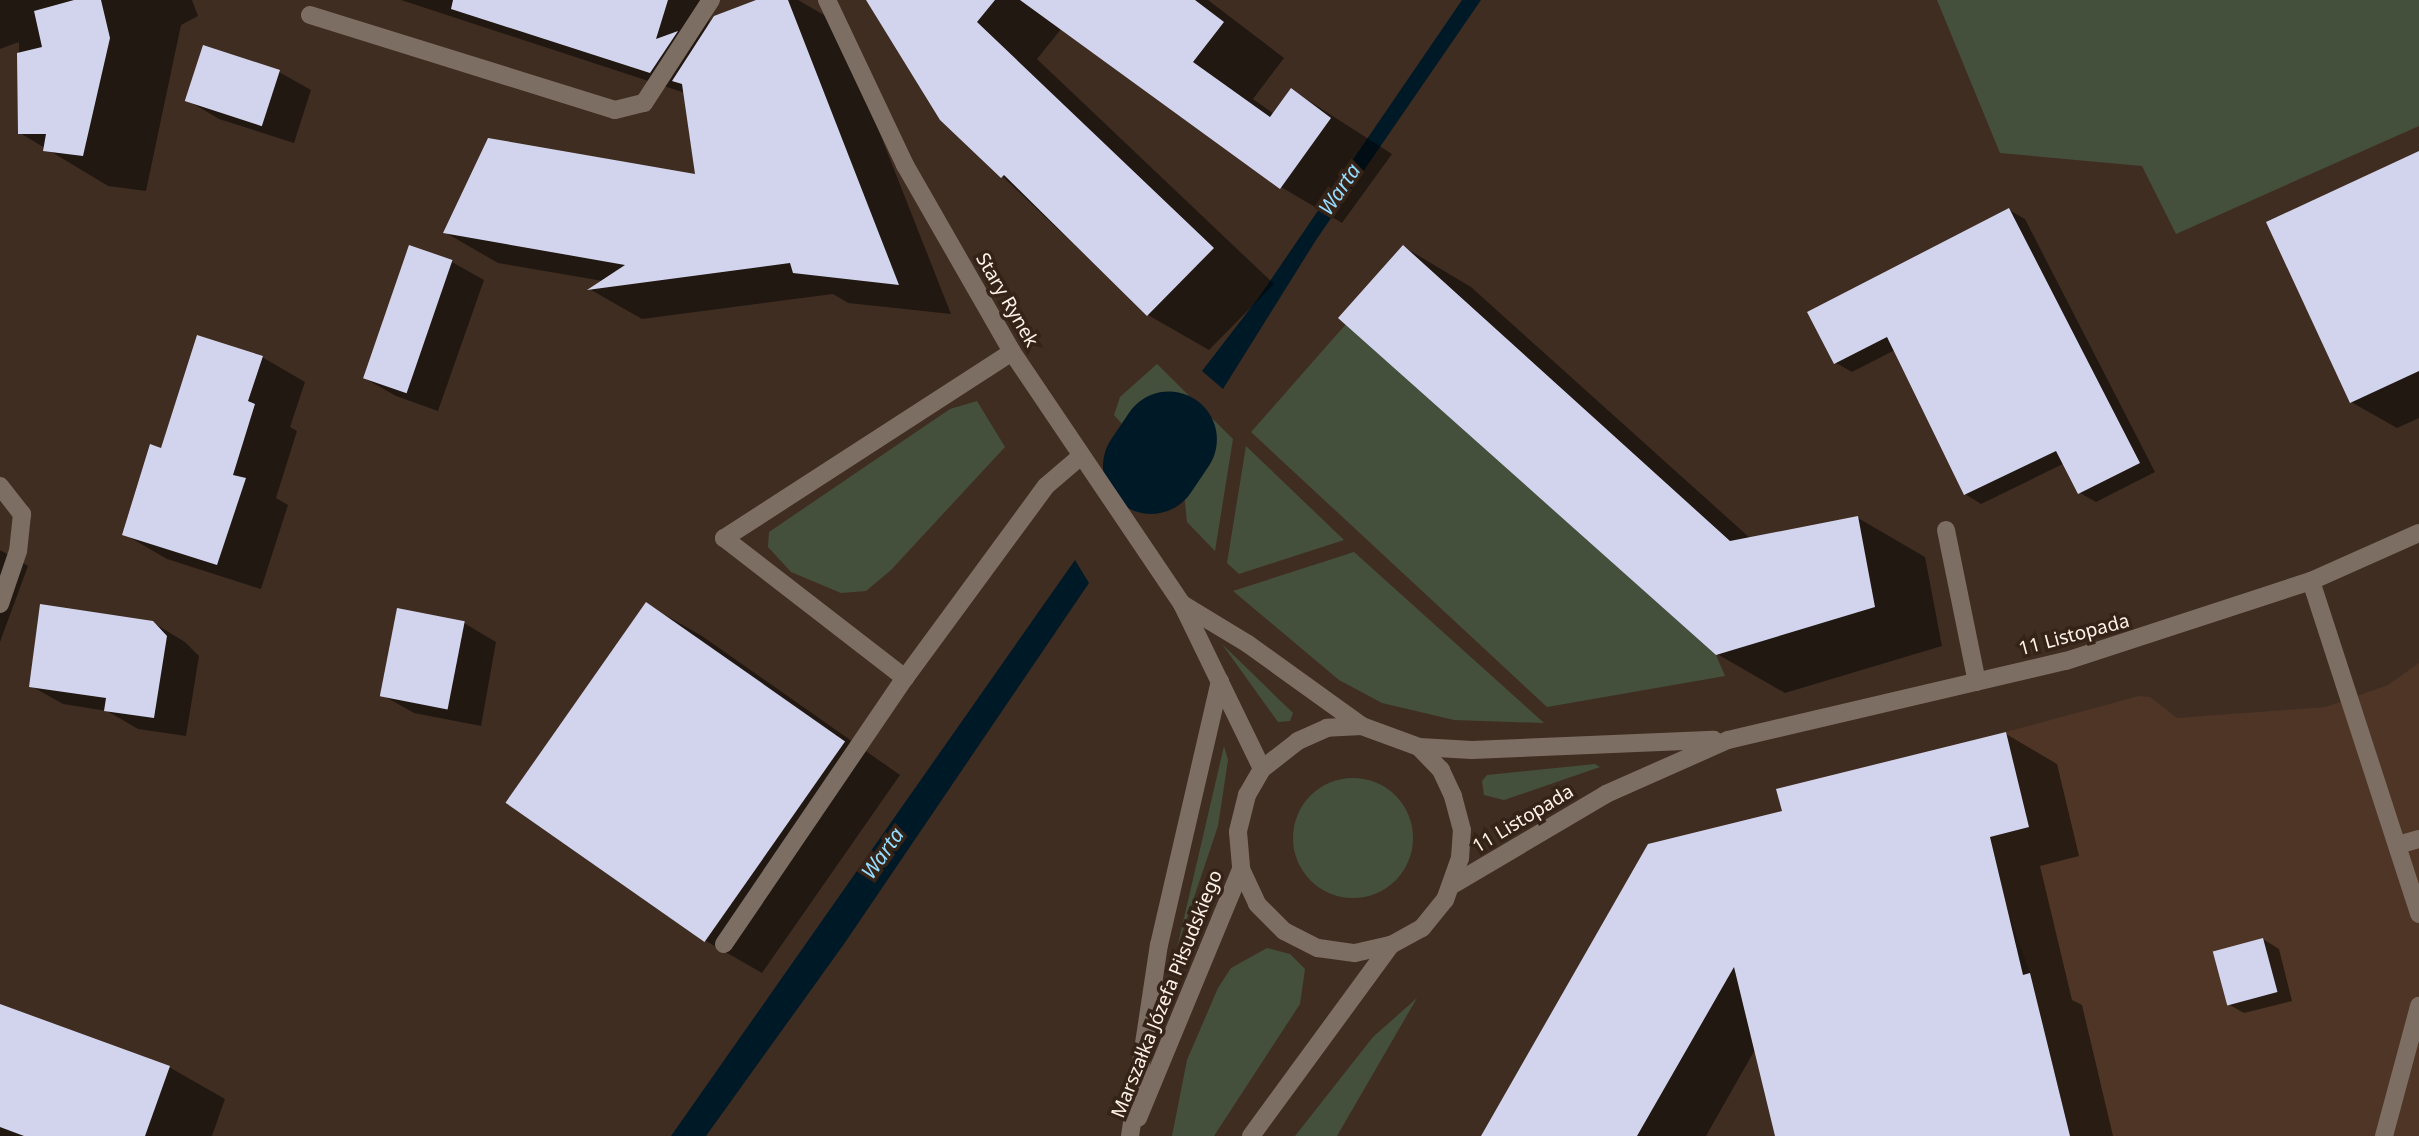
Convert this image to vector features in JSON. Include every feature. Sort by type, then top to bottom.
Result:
[{"type":"street","points":[[310,15],[615,110],[644,103],[711,0]]},
{"type":"street","name":"Stary Rynek","points":[[827,0],[905,165],[1012,352],[1182,604],[1262,769]]},
{"type":"street","points":[[905,678],[724,538],[1012,352]]},
{"type":"street","points":[[724,944],[905,678],[1046,486],[1086,464]]},
{"type":"street","points":[[0,486],[22,514],[18,551],[0,604]]},
{"type":"street","points":[[1946,530],[1977,682]]},
{"type":"street","name":"11 Listopada","points":[[1454,884],[1606,794],[1728,740],[1977,682],[2177,627],[2311,581],[2419,533]]},
{"type":"street","points":[[2311,581],[2419,914]]},
{"type":"street","name":"Stary Rynek","points":[[1182,604],[1259,652],[1362,726]]},
{"type":"street","points":[[1130,1136],[1159,945],[1220,681]]},
{"type":"street","points":[[1362,726],[1419,747],[1441,770],[1462,830],[1454,884],[1422,928],[1391,945],[1355,953],[1318,948],[1284,931],[1257,904],[1241,869],[1238,832],[1247,796],[1262,769],[1276,755],[1317,733],[1362,726]]},
{"type":"street","name":"11 Listopada","points":[[1419,747],[1472,750],[1728,740]]},
{"type":"street","points":[[2398,845],[2419,839]]},
{"type":"street","name":"Marszałka Józefa Piłsudskiego","points":[[1130,1136],[1184,998],[1241,869]]},
{"type":"street","points":[[1251,1136],[1391,945]]},
{"type":"street","points":[[2384,1136],[2419,1006]]},
{"type":"shaded area","points":[[2419,663],[2419,1136],[2070,1136],[2030,973],[2007,909],[1990,837],[2029,827],[2006,732],[2139,696],[2150,697],[2177,718],[2326,707],[2388,685]]},
{"type":"green space","points":[[1937,0],[2419,0],[2419,126],[2176,234],[2142,166],[2000,153]]},
{"type":"green space","points":[[1346,324],[1716,655],[1725,676],[1547,707],[1251,432]]},
{"type":"green space","points":[[1157,364],[1233,439],[1215,551],[1187,522],[1181,462],[1158,438],[1140,444],[1114,415],[1120,397]]},
{"type":"green space","points":[[977,401],[1005,447],[891,570],[866,591],[841,593],[791,572],[768,547],[769,532],[950,409]]},
{"type":"green space","points":[[1246,446],[1344,540],[1239,574],[1227,563]]},
{"type":"green space","points":[[1354,552],[1544,723],[1454,720],[1382,703],[1339,680],[1233,591]]},
{"type":"green space","points":[[1222,644],[1293,713],[1290,721],[1278,722]]},
{"type":"green space","points":[[1224,746],[1228,760],[1218,826],[1177,948]]},
{"type":"green space","points":[[1595,764],[1600,767],[1504,800],[1484,795],[1482,781],[1487,775]]},
{"type":"green space","points":[[1353,778],[1376,782],[1396,795],[1409,815],[1413,838],[1409,861],[1396,881],[1376,894],[1353,898],[1330,894],[1310,881],[1297,861],[1293,838],[1297,815],[1310,795],[1330,782]]},
{"type":"green space","points":[[1267,948],[1290,954],[1305,969],[1300,1004],[1214,1136],[1172,1136],[1187,1060],[1218,988],[1231,968]]},
{"type":"green space","points":[[1417,998],[1337,1136],[1295,1136],[1373,1037]]},
{"type":"water","points":[[1462,0],[1481,0],[1316,240],[1223,389],[1202,371],[1259,297]]},
{"type":"water","points":[[1075,560],[1089,583],[844,944],[706,1136],[671,1136]]},
{"type":"building","points":[[74,0],[101,0],[110,38],[83,156],[43,151],[46,134],[18,134],[17,53],[42,47],[34,11]]},
{"type":"building","points":[[453,0],[668,0],[656,39],[678,31],[650,73],[451,9]]},
{"type":"building","points":[[756,0],[788,0],[899,285],[793,273],[790,263],[587,290],[625,265],[443,233],[488,138],[695,174],[682,84],[672,81],[714,16]]},
{"type":"building","points":[[866,0],[995,0],[977,22],[1214,248],[1147,316],[1004,175],[1001,178],[940,120]]},
{"type":"building","points":[[1020,0],[1195,0],[1224,22],[1193,62],[1270,117],[1291,88],[1331,118],[1280,189]]},
{"type":"building","points":[[203,45],[280,70],[262,126],[185,101]]},
{"type":"building","points":[[2419,151],[2419,371],[2350,403],[2266,222]]},
{"type":"building","points":[[2009,208],[2140,463],[2078,494],[2056,451],[1964,495],[1887,337],[1834,364],[1807,312]]},
{"type":"building","points":[[409,245],[452,260],[407,393],[363,378]]},
{"type":"building","points":[[1403,245],[1730,541],[1858,516],[1875,607],[1716,655],[1338,318]]},
{"type":"building","points":[[197,335],[263,356],[248,401],[255,404],[233,475],[246,478],[217,565],[122,535],[150,444],[161,448]]},
{"type":"building","points":[[646,602],[845,741],[705,942],[505,803]]},
{"type":"building","points":[[40,604],[153,621],[167,636],[154,718],[104,711],[106,698],[29,687]]},
{"type":"building","points":[[397,608],[465,621],[448,710],[380,696]]},
{"type":"building","points":[[2006,732],[2029,827],[1990,837],[2023,975],[2030,973],[2070,1136],[1775,1136],[1734,967],[1637,1136],[1481,1136],[1648,844],[1782,811],[1776,789]]},
{"type":"building","points":[[2263,938],[2277,992],[2227,1006],[2213,951]]},
{"type":"building","points":[[0,1004],[170,1066],[145,1136],[24,1136],[0,1127]]},
{"type":"waterway","name":"Warta","points":[[1151,466],[1169,439]]}]
